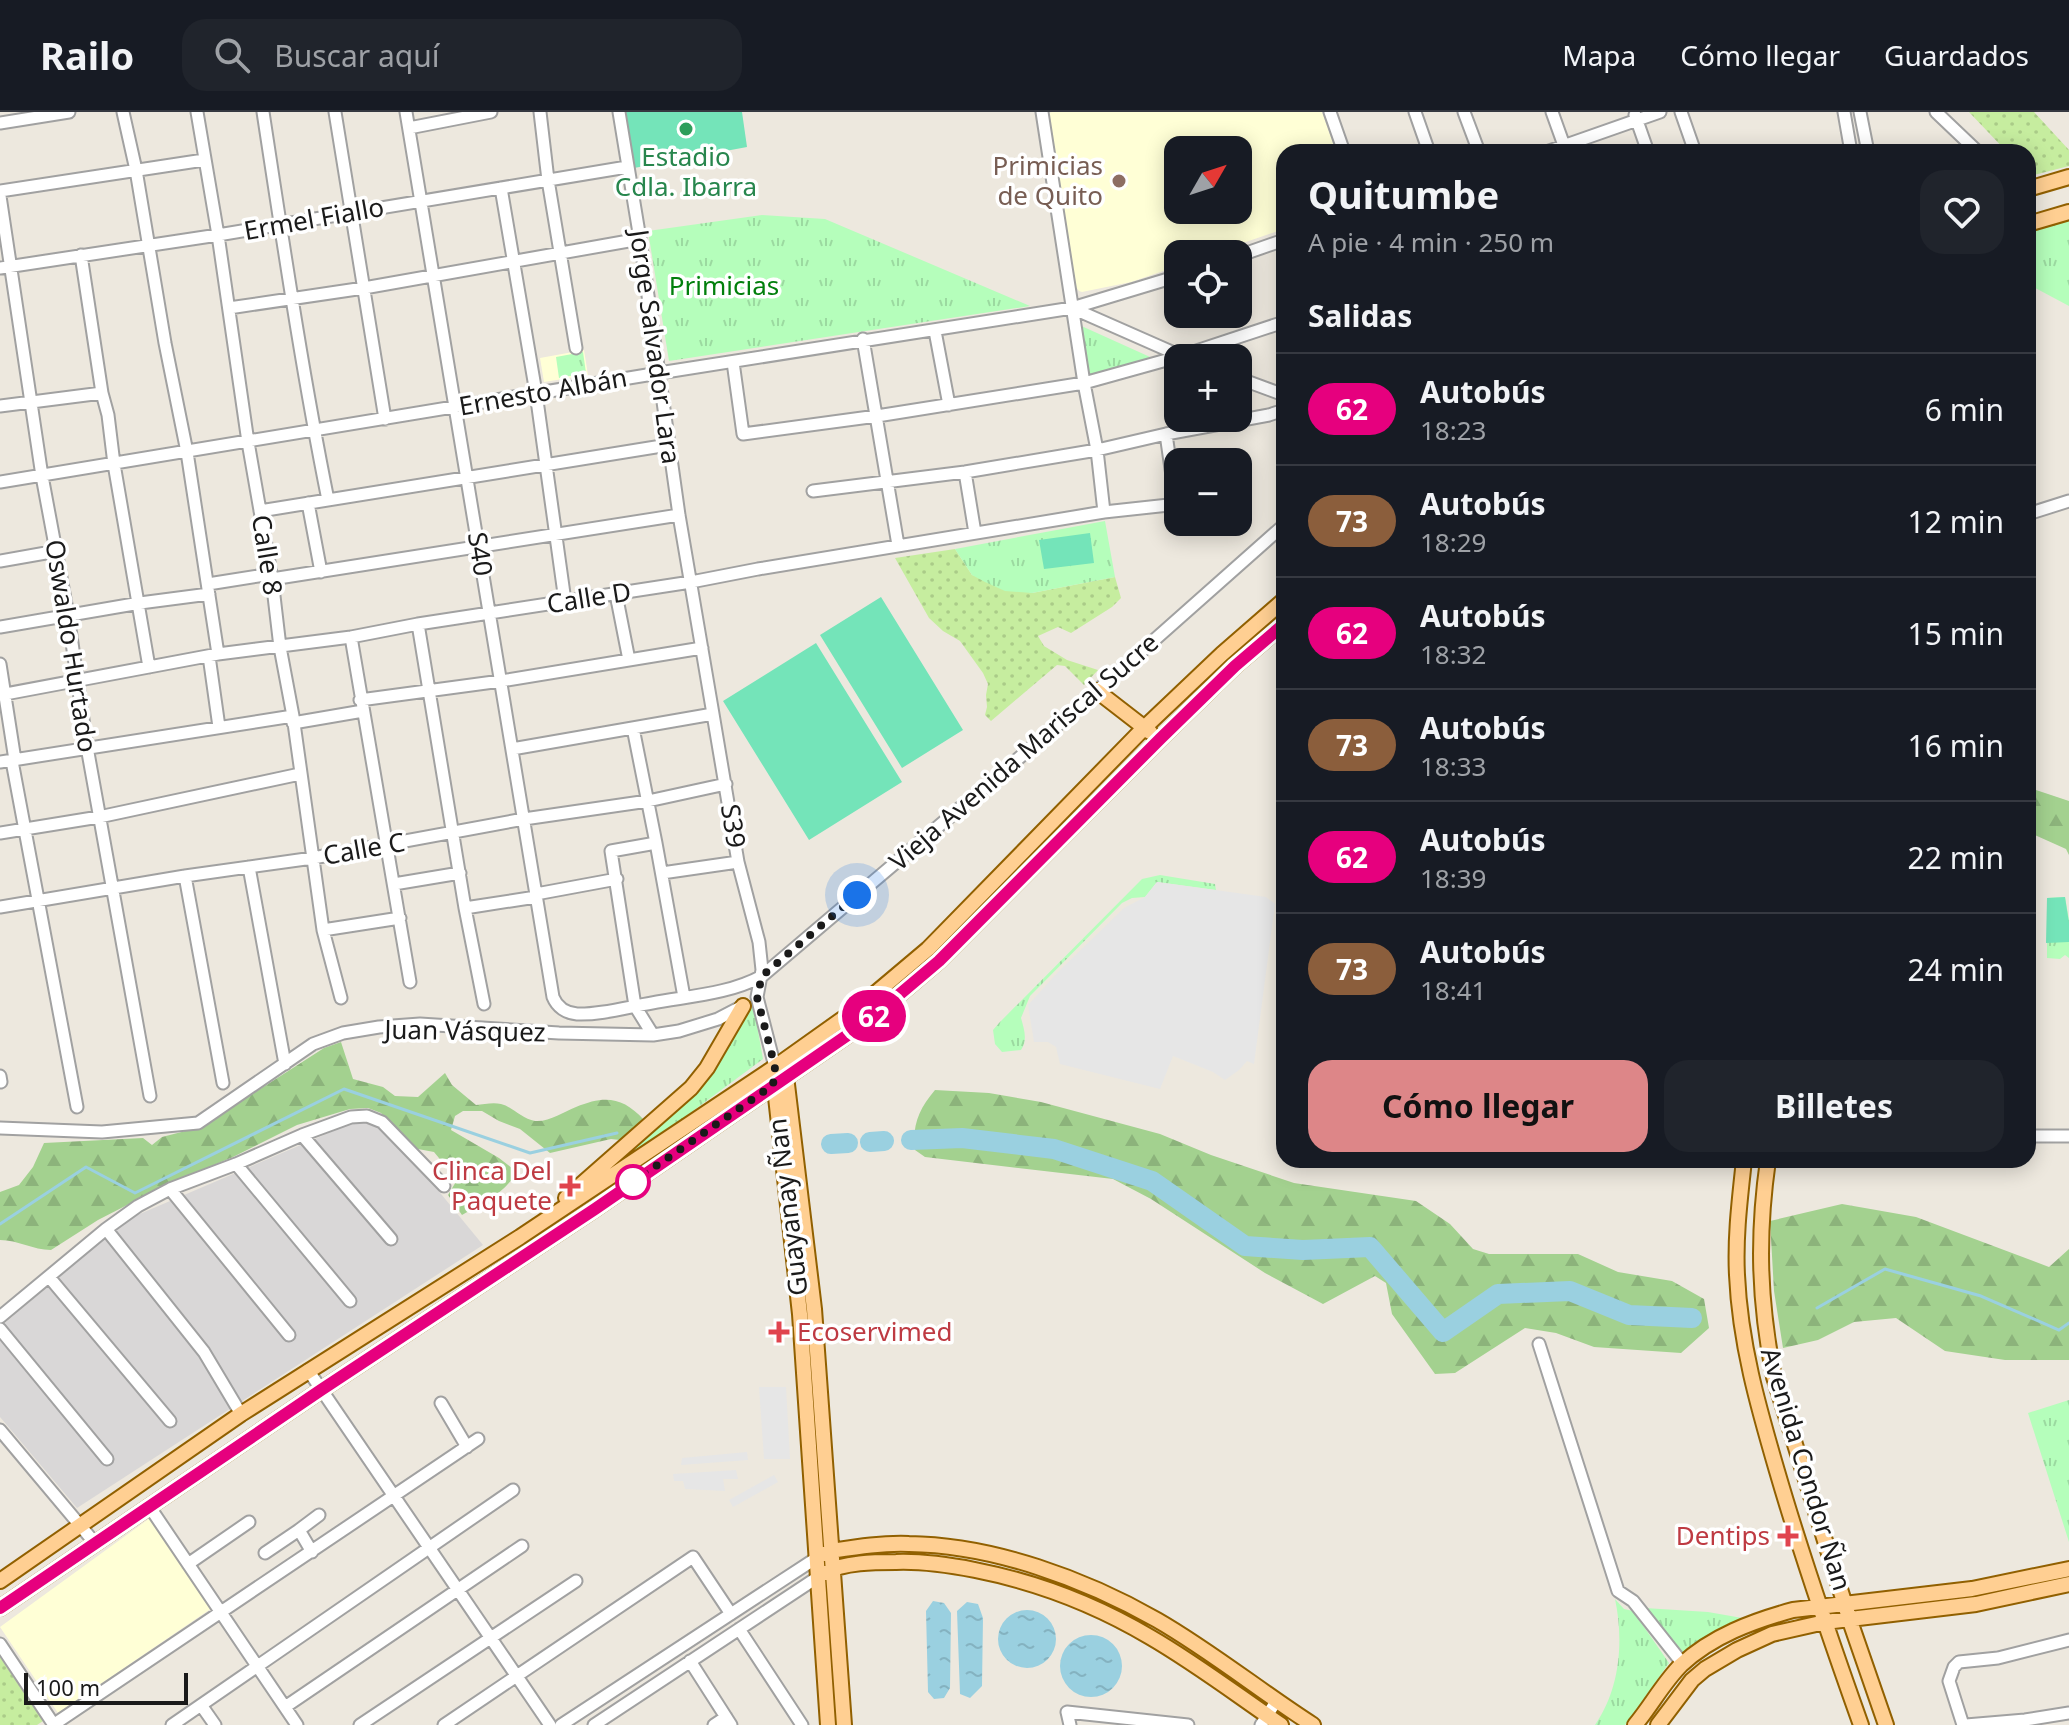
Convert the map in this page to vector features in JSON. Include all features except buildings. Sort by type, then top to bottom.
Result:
[{"type":"main road","points":[[2036,187],[2069,177]]},
{"type":"main road","points":[[2036,222],[2069,212]]},
{"type":"main road","points":[[0,1581],[308,1370],[622,1169],[680,1141],[773,1085],[781,1072],[928,949],[1144,728],[1276,607]]},
{"type":"main road","points":[[0,1608],[321,1390],[584,1217],[633,1182],[680,1141],[781,1072],[868,1021],[916,981],[1235,666],[1276,631]]},
{"type":"main road","points":[[1097,691],[1160,739]]},
{"type":"main road","points":[[1051,822],[1064,835]]},
{"type":"main road","points":[[520,1237],[691,1088],[707,1068],[743,1006]]},
{"type":"main road","name":"Guayanay Ñan","points":[[781,1072],[814,1309],[824,1554],[818,1577],[828,1725]]},
{"type":"main road","name":"Guayanay Ñan","points":[[773,1085],[824,1554],[832,1569],[844,1725]]},
{"type":"main road","name":"Avenida Condor Ñan","points":[[1743,1168],[1736,1248],[1743,1344],[1756,1399],[1819,1607],[1861,1725]]},
{"type":"main road","name":"Avenida Condor Ñan","points":[[1767,1168],[1760,1278],[1774,1377],[1850,1621],[1886,1725]]},
{"type":"main road","points":[[824,1554],[872,1544],[912,1543],[974,1552],[1042,1568],[1111,1595],[1158,1621],[1313,1725]]},
{"type":"main road","points":[[818,1577],[832,1569],[873,1562],[911,1561],[971,1569],[1037,1585],[1103,1612],[1149,1636],[1264,1720],[1281,1725]]},
{"type":"main road","points":[[1635,1725],[1683,1664],[1711,1643],[1748,1624],[1793,1610],[2069,1574]]},
{"type":"main road","points":[[1658,1725],[1692,1680],[1720,1659],[1772,1634],[1825,1622],[1976,1604],[2069,1574]]},
{"type":"street","points":[[0,123],[69,112]]},
{"type":"street","points":[[123,112],[187,452],[208,589],[219,727]]},
{"type":"street","name":"Calle 8","points":[[197,112],[272,577],[323,930],[341,998]]},
{"type":"street","points":[[263,112],[291,298],[328,500]]},
{"type":"street","points":[[335,112],[385,419]]},
{"type":"street","name":"S40","points":[[406,112],[553,997]]},
{"type":"street","points":[[409,128],[491,112]]},
{"type":"street","points":[[540,112],[576,348]]},
{"type":"street","name":"Jorge Salvador Lara","points":[[619,112],[691,582]]},
{"type":"street","points":[[1042,112],[1097,450],[1104,512]]},
{"type":"street","points":[[1330,112],[1341,144]]},
{"type":"street","points":[[1415,112],[1426,144]]},
{"type":"street","points":[[1464,112],[1476,144]]},
{"type":"street","points":[[1552,112],[1563,144]]},
{"type":"street","points":[[1576,144],[1636,116],[1660,112]]},
{"type":"street","points":[[1681,112],[1692,144]]},
{"type":"street","points":[[1844,112],[1850,144]]},
{"type":"street","points":[[1860,112],[1866,144]]},
{"type":"street","points":[[1936,112],[1970,144]]},
{"type":"street","points":[[1636,116],[1645,144]]},
{"type":"street","points":[[0,194],[204,160]]},
{"type":"street","name":"Ermel Fiallo","points":[[5,267],[627,167]]},
{"type":"street","points":[[501,188],[536,393],[565,601]]},
{"type":"street","name":"Oswaldo Hurtado","points":[[0,194],[5,267],[68,615],[111,888],[150,1096]]},
{"type":"street","points":[[229,308],[364,288],[640,239]]},
{"type":"street","points":[[1252,251],[1276,243]]},
{"type":"street","points":[[81,255],[149,667]]},
{"type":"street","name":"Ernesto Albán","points":[[0,482],[863,339],[935,331],[1072,308],[1164,280]]},
{"type":"street","points":[[1072,308],[1164,349]]},
{"type":"street","points":[[1221,344],[1276,325]]},
{"type":"street","points":[[935,331],[949,405]]},
{"type":"street","points":[[863,339],[898,545]]},
{"type":"street","points":[[733,362],[743,434],[1084,383],[1164,362]]},
{"type":"street","points":[[1252,383],[1276,392]]},
{"type":"street","points":[[0,406],[102,393]]},
{"type":"street","points":[[813,491],[889,483],[1097,450],[1276,413]]},
{"type":"street","points":[[1166,434],[1168,448]]},
{"type":"street","points":[[260,511],[668,445]]},
{"type":"street","points":[[965,472],[975,533]]},
{"type":"street","points":[[2036,511],[2069,501]]},
{"type":"street","points":[[308,503],[321,572]]},
{"type":"street","name":"Calle D","points":[[3,695],[214,655],[351,637],[898,545],[1164,505]]},
{"type":"street","points":[[0,627],[272,577],[321,572],[679,515]]},
{"type":"street","name":"Vieja Avenida Mariscal Sucre","points":[[762,976],[1097,691],[1276,532]]},
{"type":"street","points":[[0,561],[57,551]]},
{"type":"street","name":"S39","points":[[691,582],[738,862],[759,942],[762,976],[757,997],[781,1072]]},
{"type":"street","points":[[616,594],[629,660]]},
{"type":"street","points":[[418,624],[484,1004]]},
{"type":"street","points":[[351,637],[410,982]]},
{"type":"street","points":[[9,761],[219,727],[293,719],[429,690],[702,648]]},
{"type":"street","points":[[0,664],[9,761],[25,829],[77,1107]]},
{"type":"street","points":[[512,749],[713,714]]},
{"type":"street","points":[[633,728],[684,997]]},
{"type":"street","points":[[0,833],[99,817],[300,774]]},
{"type":"street","name":"Calle C","points":[[0,907],[313,858],[524,819],[648,801],[726,784]]},
{"type":"street","points":[[653,1035],[635,1006],[611,851],[656,843]]},
{"type":"street","points":[[662,873],[738,862]]},
{"type":"street","points":[[249,867],[285,1064]]},
{"type":"street","points":[[394,884],[460,873]]},
{"type":"street","points":[[185,876],[223,1083]]},
{"type":"street","points":[[465,908],[617,879]]},
{"type":"street","points":[[323,930],[400,918]]},
{"type":"street","name":"Juan Vásquez","points":[[553,997],[556,1004],[574,1014],[721,991],[762,976]]},
{"type":"street","name":"Juan Vásquez","points":[[0,1128],[102,1132],[198,1123],[313,1044],[343,1033],[420,1024],[559,1033],[653,1035],[718,1019],[757,997]]},
{"type":"street","points":[[0,1076],[1,1082]]},
{"type":"street","points":[[0,1317],[138,1206],[170,1189],[351,1117],[367,1116],[382,1122],[444,1186]]},
{"type":"street","points":[[302,1135],[391,1239]]},
{"type":"street","points":[[2036,1136],[2069,1136]]},
{"type":"street","points":[[236,1164],[350,1301]]},
{"type":"street","points":[[170,1189],[289,1335]]},
{"type":"street","points":[[106,1229],[204,1352],[241,1414]]},
{"type":"street","points":[[49,1277],[170,1421]]},
{"type":"street","points":[[0,1329],[107,1459]]},
{"type":"street","points":[[1539,1344],[1618,1591],[1633,1601],[1683,1664]]},
{"type":"street","points":[[308,1370],[550,1725]]},
{"type":"street","points":[[441,1403],[467,1447]]},
{"type":"street","points":[[0,1430],[94,1542]]},
{"type":"street","points":[[0,1644],[54,1725],[478,1439]]},
{"type":"street","points":[[172,1725],[513,1490]]},
{"type":"street","points":[[149,1506],[297,1725]]},
{"type":"street","points":[[265,1553],[319,1515]]},
{"type":"street","points":[[188,1564],[249,1522]]},
{"type":"street","points":[[299,1530],[312,1552]]},
{"type":"street","points":[[285,1707],[522,1546]]},
{"type":"street","points":[[561,1725],[824,1554]]},
{"type":"street","points":[[444,1725],[693,1557],[731,1614]]},
{"type":"street","points":[[594,1725],[818,1577]]},
{"type":"street","points":[[360,1725],[576,1581]]},
{"type":"street","points":[[739,1629],[802,1725]]},
{"type":"street","points":[[2069,1640],[1998,1658],[1959,1662],[1949,1681],[1965,1725],[2069,1713]]},
{"type":"street","points":[[690,1661],[728,1721],[714,1725]]},
{"type":"street","points":[[1264,1720],[1277,1700]]},
{"type":"street","points":[[201,1705],[215,1725]]},
{"type":"street","points":[[1065,1717],[1188,1725]]},
{"type":"shaded area","name":"Primicias de Quito","points":[[1322,112],[1333,144],[1276,144],[1276,232],[1252,240],[1164,240],[1164,271],[1131,282],[1079,291],[1048,113]]},
{"type":"shaded area","points":[[584,350],[588,375],[544,382],[540,358]]},
{"type":"shaded area","points":[[1157,882],[1266,897],[1275,904],[1254,1064],[1247,1061],[1225,1080],[1173,1056],[1160,1089],[1060,1064],[1056,1047],[1048,1042],[1034,1042],[1028,1005],[1124,908],[1145,897]]},
{"type":"shaded area","points":[[359,1120],[386,1127],[483,1245],[77,1508],[0,1417],[0,1327],[128,1219]]},
{"type":"shaded area","points":[[759,1387],[786,1387],[790,1459],[764,1459]]},
{"type":"shaded area","points":[[747,1452],[748,1460],[681,1465],[682,1458]]},
{"type":"shaded area","points":[[736,1470],[738,1479],[723,1479],[725,1491],[685,1489],[683,1481],[674,1481],[673,1474]]},
{"type":"shaded area","points":[[774,1475],[778,1482],[733,1507],[729,1500]]},
{"type":"shaded area","points":[[150,1518],[212,1608],[58,1713],[0,1627]]},
{"type":"green space","name":"Estadio Cdla. Ibarra","points":[[624,112],[742,112],[747,147],[634,168]]},
{"type":"green space","points":[[1969,112],[2034,112],[2069,150],[2069,166],[2036,174],[2036,144],[1999,144]]},
{"type":"green space","points":[[2069,213],[2069,306],[2036,288],[2036,223]]},
{"type":"green space","name":"Primicias","points":[[762,215],[825,219],[1030,306],[669,361],[648,231]]},
{"type":"green space","points":[[1077,324],[1159,361],[1087,377]]},
{"type":"green space","points":[[583,352],[586,373],[559,378],[556,357]]},
{"type":"green space","points":[[1105,521],[1115,577],[1032,593],[1005,591],[972,575],[955,549]]},
{"type":"green space","points":[[1090,533],[1094,563],[1044,569],[1039,540]]},
{"type":"green space","points":[[955,549],[972,575],[1032,593],[1115,577],[1121,598],[1112,607],[1071,633],[1058,627],[1038,636],[1044,646],[1067,660],[1098,670],[1084,685],[1065,666],[1057,665],[991,721],[985,715],[988,684],[983,673],[960,641],[929,618],[895,558]]},
{"type":"green space","points":[[881,597],[963,730],[902,768],[820,635]]},
{"type":"green space","points":[[816,643],[902,782],[809,840],[723,701]]},
{"type":"green space","points":[[2036,790],[2069,801],[2069,855],[2066,849],[2036,836]]},
{"type":"green space","points":[[1160,875],[1215,884],[1216,890],[1157,882],[1145,897],[1122,903],[1030,996],[1021,1018],[1025,1038],[1021,1050],[1002,1052],[995,1044],[993,1030],[999,1023],[1142,879]]},
{"type":"green space","points":[[2065,897],[2069,920],[2069,958],[2065,955],[2060,959],[2047,958],[2047,898]]},
{"type":"green space","points":[[2065,897],[2069,942],[2046,943],[2047,898]]},
{"type":"green space","points":[[753,1003],[763,1059],[624,1162],[619,1153],[727,1042]]},
{"type":"green space","points":[[341,1042],[353,1079],[383,1087],[395,1096],[418,1097],[445,1073],[452,1085],[476,1105],[501,1104],[535,1121],[546,1120],[586,1103],[605,1100],[629,1107],[644,1120],[620,1140],[611,1139],[550,1153],[520,1129],[482,1111],[463,1111],[455,1116],[451,1130],[517,1172],[499,1192],[462,1215],[448,1195],[457,1180],[434,1152],[418,1149],[381,1113],[368,1108],[350,1109],[297,1125],[233,1157],[168,1184],[98,1220],[51,1250],[0,1240],[0,1192],[19,1185],[33,1167],[44,1143],[143,1138],[152,1145],[162,1137],[201,1127],[324,1048]]},
{"type":"green space","points":[[935,1090],[989,1093],[1041,1102],[1160,1134],[1294,1183],[1416,1201],[1450,1224],[1473,1249],[1489,1254],[1578,1254],[1618,1272],[1672,1281],[1704,1299],[1709,1328],[1681,1353],[1594,1347],[1556,1333],[1525,1328],[1455,1373],[1435,1374],[1392,1314],[1386,1283],[1375,1276],[1323,1304],[1265,1273],[1151,1199],[1113,1179],[925,1157],[915,1150],[916,1125]]},
{"type":"green space","points":[[1842,1204],[1916,1217],[2049,1267],[2069,1249],[2069,1360],[2005,1360],[1945,1351],[1896,1318],[1854,1322],[1818,1340],[1783,1348],[1774,1291],[1770,1221]]},
{"type":"green space","points":[[2069,1400],[2069,1542],[2028,1413]]},
{"type":"green space","points":[[1615,1599],[1624,1609],[1633,1611],[1669,1663],[1625,1725],[1595,1725],[1610,1696],[1618,1664],[1619,1631]]},
{"type":"green space","points":[[1645,1608],[1708,1612],[1748,1619],[1684,1654]]},
{"type":"green space","points":[[0,1657],[43,1721],[37,1725],[0,1725]]},
{"type":"water","points":[[933,1601],[944,1603],[951,1613],[950,1688],[944,1698],[934,1699],[928,1692],[926,1611]]},
{"type":"water","points":[[967,1602],[978,1604],[983,1618],[982,1686],[970,1698],[960,1694],[957,1611]]},
{"type":"water","points":[[1027,1610],[1048,1618],[1056,1639],[1048,1660],[1027,1668],[1006,1660],[998,1639],[1006,1618]]},
{"type":"water","points":[[1091,1635],[1103,1637],[1113,1644],[1120,1654],[1120,1678],[1113,1688],[1103,1695],[1091,1697],[1079,1695],[1069,1688],[1062,1678],[1060,1666],[1062,1654],[1069,1644],[1079,1637]]},
{"type":"waterway","points":[[0,1224],[86,1167],[135,1193],[344,1089],[530,1153],[617,1133]]},
{"type":"waterway","points":[[911,1140],[962,1138],[1054,1149],[1152,1181],[1245,1246],[1303,1250],[1370,1247],[1443,1332],[1498,1294],[1570,1291],[1629,1315],[1692,1318]]},
{"type":"waterway","points":[[870,1142],[884,1141]]},
{"type":"waterway","points":[[831,1144],[848,1143]]},
{"type":"waterway","points":[[1817,1308],[1885,1269],[1981,1296],[2059,1330],[2069,1323]]},
{"type":"bus line","name":"62","points":[[0,1608],[94,1542],[595,1209],[868,1021],[939,961],[1160,739],[1276,631]]},
{"type":"place","name":"Estadio Cdla. Ibarra","points":[[686,129]]},
{"type":"place","name":"Primicias de Quito","points":[[1119,181]]},
{"type":"place","name":"Clinca Del Paquete","points":[[570,1186]]},
{"type":"place","name":"Ecoservimed","points":[[779,1332]]},
{"type":"place","name":"Dentips","points":[[1788,1536]]},
{"type":"route","points":[[633,1182],[773,1085],[775,1067],[757,997],[762,976],[857,895]]}]
